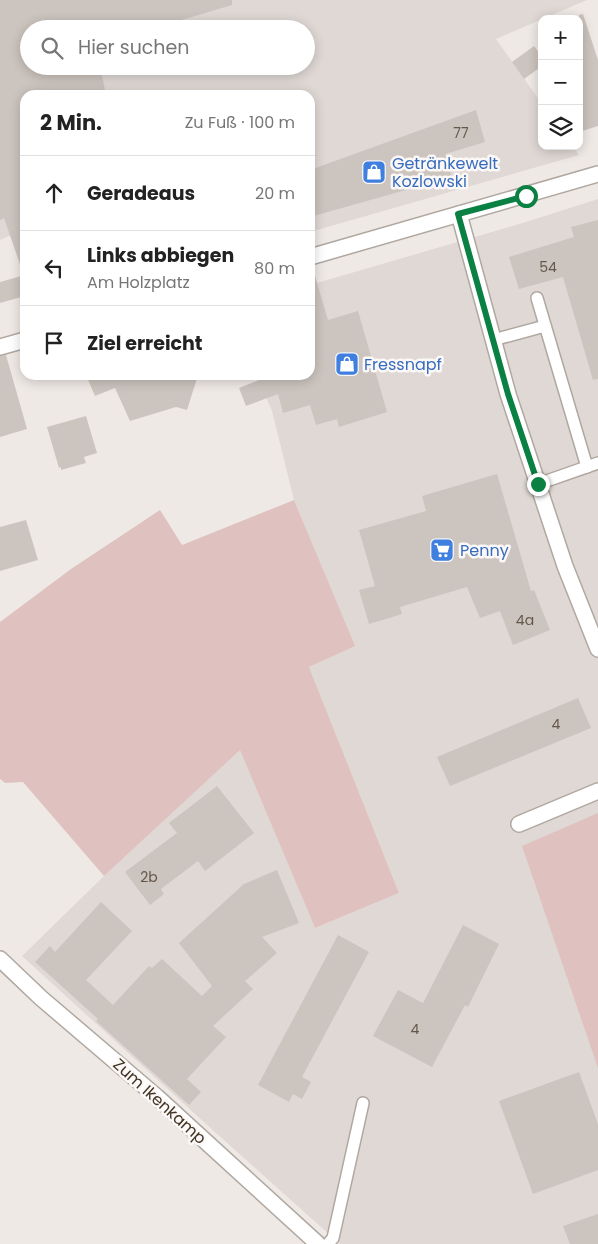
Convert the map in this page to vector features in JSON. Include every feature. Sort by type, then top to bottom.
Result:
[{"type":"street","points":[[315,256],[598,174]]},
{"type":"street","points":[[458,214],[508,394],[565,566],[598,648]]},
{"type":"street","points":[[0,347],[20,341]]},
{"type":"street","points":[[518,824],[598,791]]},
{"type":"street","name":"Zum Ikenkamp","points":[[0,959],[41,998],[157,1097],[318,1244]]},
{"type":"lane","points":[[537,298],[593,465],[538,484]]},
{"type":"lane","points":[[493,340],[545,326]]},
{"type":"lane","points":[[328,1244],[333,1238],[363,1102]]},
{"type":"shaded area","points":[[0,0],[587,0],[552,15],[538,15],[538,21],[496,39],[538,98],[538,150],[576,150],[579,155],[315,231],[315,90],[20,90],[20,231],[0,240]]},
{"type":"shaded area","points":[[598,199],[598,1244],[340,1244],[22,956],[104,876],[240,749],[315,928],[399,893],[309,667],[354,646],[294,500],[272,411],[258,380],[315,380],[315,284]]},
{"type":"shaded area","points":[[294,500],[355,646],[309,667],[399,893],[315,928],[240,750],[104,876],[23,782],[5,783],[0,779],[0,622],[71,569],[160,510],[182,545]]},
{"type":"shaded area","points":[[598,813],[598,1068],[522,846]]},
{"type":"building","points":[[0,0],[232,0],[232,5],[181,20],[20,20],[20,75],[102,75],[105,90],[20,90],[20,264],[4,218],[0,220]]},
{"type":"building","points":[[583,14],[598,60],[598,126],[583,131],[583,15],[579,15]]},
{"type":"building","points":[[534,46],[538,52],[538,69],[524,79],[512,62]]},
{"type":"building","points":[[476,110],[485,142],[445,154],[452,177],[315,216],[315,168]]},
{"type":"building","points":[[598,220],[598,379],[593,380],[563,277],[519,289],[509,257],[574,237],[571,227]]},
{"type":"building","points":[[20,276],[20,297],[0,303],[0,282]]},
{"type":"building","name":"Fressnapf","points":[[315,276],[328,320],[358,311],[387,412],[339,427],[337,419],[316,425],[310,405],[283,413],[278,394],[246,406],[239,388],[259,380],[315,380]]},
{"type":"building","points":[[6,355],[27,429],[0,437],[0,356]]},
{"type":"building","points":[[88,380],[196,380],[187,410],[176,407],[130,421],[115,388],[95,396]]},
{"type":"building","points":[[86,416],[97,453],[84,457],[86,463],[61,470],[47,427]]},
{"type":"building","name":"Penny","points":[[497,474],[531,591],[534,590],[550,630],[513,645],[500,611],[480,618],[467,587],[400,607],[402,614],[369,624],[359,590],[375,586],[359,530],[426,511],[422,496]]},
{"type":"building","points":[[26,520],[38,560],[0,571],[0,527]]},
{"type":"building","points":[[578,698],[591,728],[450,786],[437,757]]},
{"type":"building","points":[[217,786],[254,833],[205,871],[198,861],[161,889],[164,894],[150,905],[125,872],[177,833],[169,823]]},
{"type":"building","points":[[277,870],[299,923],[262,937],[277,953],[245,981],[253,989],[213,1026],[226,1037],[187,1079],[201,1092],[189,1105],[96,1021],[98,1019],[35,962],[50,946],[55,952],[101,902],[132,931],[86,980],[113,1005],[149,966],[152,968],[162,959],[202,996],[212,986],[179,943],[244,884]]},
{"type":"building","points":[[463,925],[499,944],[468,1007],[465,1005],[432,1067],[373,1036],[398,990],[423,1003]]},
{"type":"building","points":[[338,935],[369,952],[302,1077],[311,1082],[302,1099],[293,1094],[289,1102],[258,1085]]},
{"type":"building","points":[[579,1072],[598,1124],[598,1170],[533,1194],[499,1101]]},
{"type":"building","points":[[598,1214],[598,1244],[570,1244],[563,1226]]},
{"type":"place","name":"Getränkewelt Kozlowski","points":[[374,172]]},
{"type":"place","name":"Fressnapf","points":[[347,364]]},
{"type":"place","name":"Penny","points":[[442,550]]},
{"type":"route","points":[[526,196],[458,214],[508,394],[538,484]]}]
